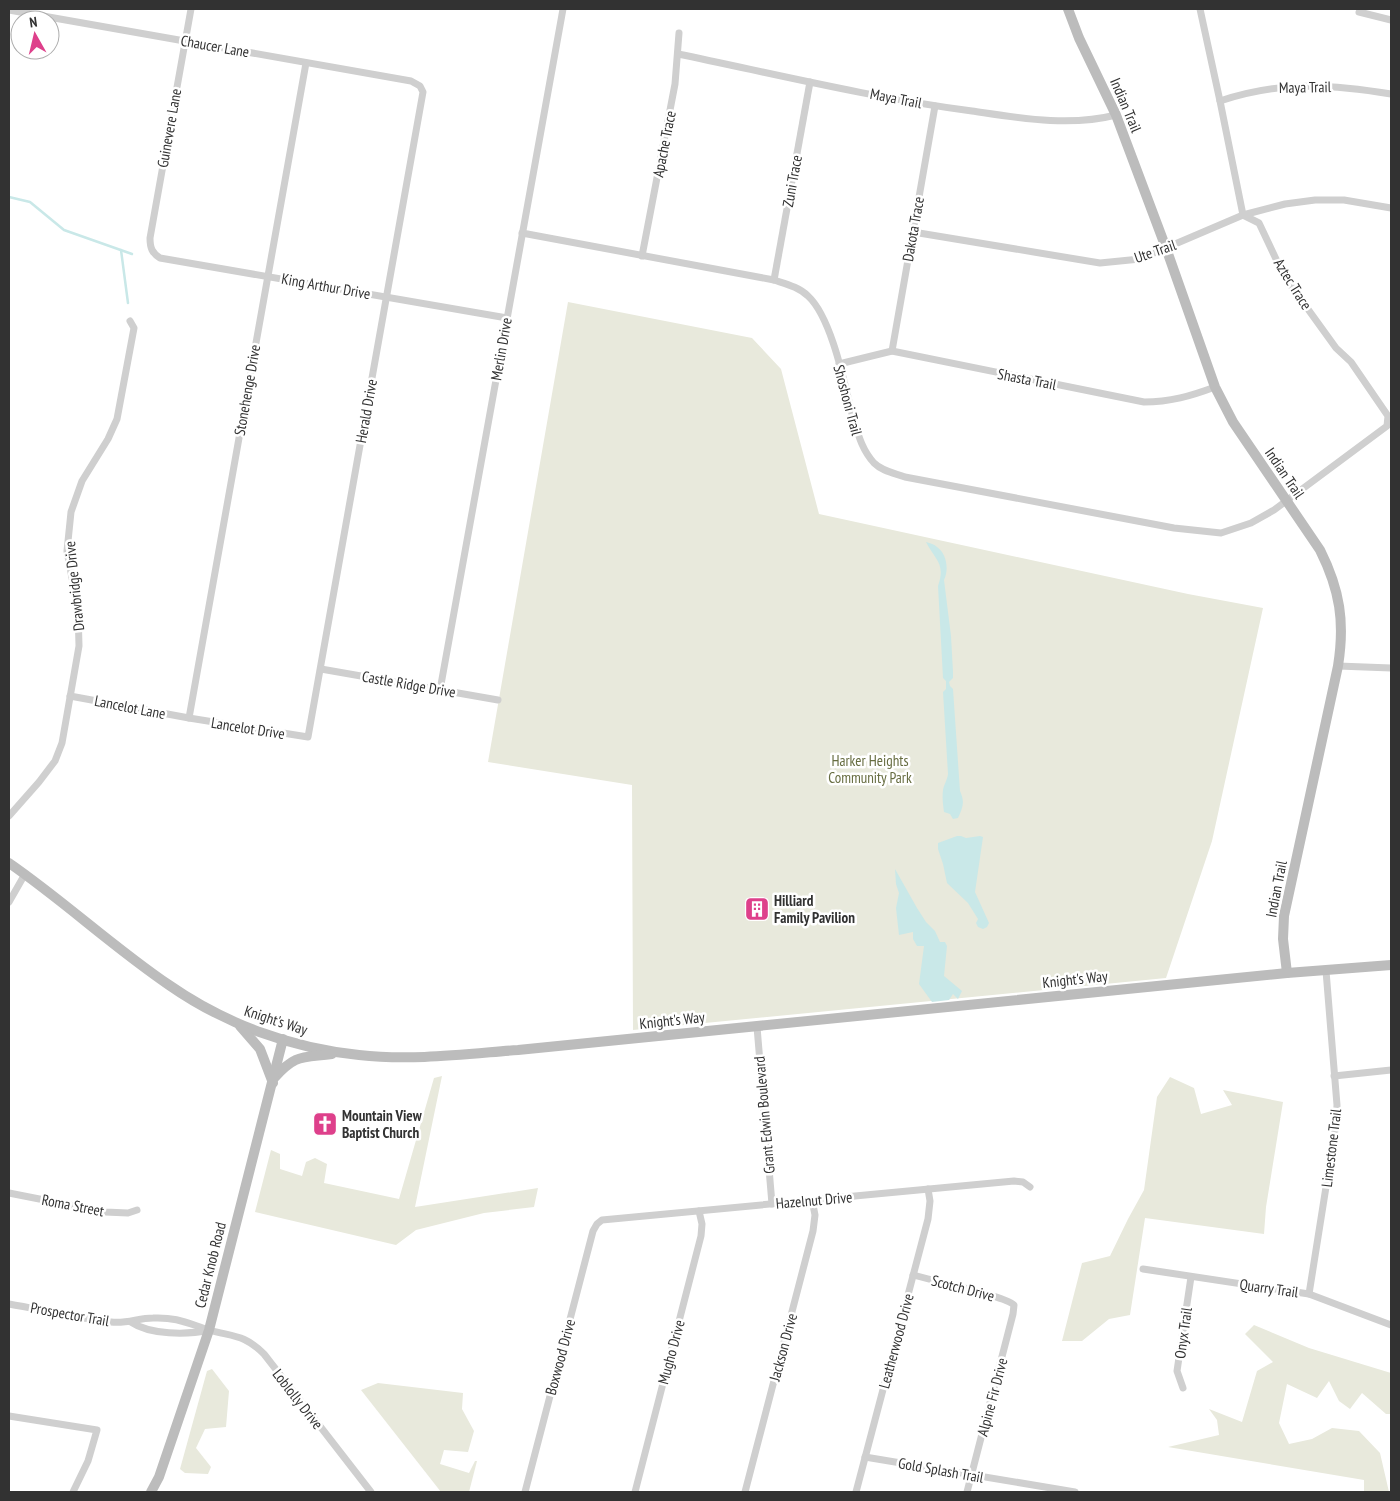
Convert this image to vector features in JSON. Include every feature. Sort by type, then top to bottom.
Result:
[{"type":"main road","name":"Indian Trail","points":[[1068,9],[1079,38],[1116,115],[1215,387],[1233,422],[1320,550],[1329,569],[1340,606],[1342,644],[1284,916],[1283,940],[1287,973]]},
{"type":"main road","name":"Knight's Way","points":[[9,863],[169,985],[239,1026],[283,1040],[338,1053],[390,1057],[461,1055],[1287,973],[1391,965]]},
{"type":"main road","points":[[239,1026],[260,1049],[273,1081],[286,1065],[299,1058],[338,1053]]},
{"type":"main road","name":"Cedar Knob Road","points":[[151,1492],[159,1477],[209,1330],[283,1040]]},
{"type":"street","name":"Guinevere Lane","points":[[150,247],[150,238],[191,9]]},
{"type":"street","name":"Merlin Drive","points":[[440,690],[563,9]]},
{"type":"street","points":[[1200,9],[1243,215]]},
{"type":"street","name":"Chaucer Lane","points":[[9,10],[411,81],[420,86]]},
{"type":"street","points":[[1359,12],[1391,20]]},
{"type":"street","name":"Apache Trace","points":[[642,256],[675,84],[679,32]]},
{"type":"street","name":"Maya Trail","points":[[678,54],[935,106],[1019,118],[1061,121],[1091,120],[1116,115]]},
{"type":"street","name":"Stonehenge Drive","points":[[189,718],[306,63]]},
{"type":"street","name":"Zuni Trace","points":[[774,280],[810,82]]},
{"type":"street","name":"Herald Drive","points":[[308,737],[422,92],[420,86]]},
{"type":"street","name":"Maya Trail","points":[[1220,102],[1260,89],[1282,87],[1338,86],[1391,94]]},
{"type":"street","name":"Dakota Trace","points":[[892,351],[935,106]]},
{"type":"street","name":"Ute Trail","points":[[913,232],[1100,263],[1140,259],[1243,215],[1285,204],[1315,200],[1344,200],[1391,208]]},
{"type":"street","name":"Aztec Trace","points":[[1243,215],[1259,224],[1284,276],[1336,348],[1351,362],[1388,416],[1387,426],[1352,454],[1285,500]]},
{"type":"street","name":"Shoshoni Trail","points":[[522,233],[774,280],[800,290],[817,306],[830,336],[860,442],[875,464],[887,471],[905,477],[1204,532],[1221,533],[1238,528],[1266,514],[1285,500]]},
{"type":"street","name":"King Arthur Drive","points":[[150,247],[154,254],[160,258],[506,318]]},
{"type":"street","name":"Drawbridge Drive","points":[[9,816],[40,782],[55,760],[62,743],[79,646],[80,627],[67,551],[71,512],[82,481],[108,438],[117,419],[134,328],[130,321]]},
{"type":"street","name":"Shasta Trail","points":[[839,364],[892,351],[1144,402],[1178,400],[1215,387]]},
{"type":"street","points":[[1338,666],[1391,668]]},
{"type":"street","name":"Castle Ridge Drive","points":[[321,669],[498,700]]},
{"type":"street","name":"Lancelot Lane","points":[[70,696],[189,718]]},
{"type":"street","name":"Lancelot Drive","points":[[189,718],[308,737]]},
{"type":"street","points":[[9,902],[25,874]]},
{"type":"street","name":"Limestone Trail","points":[[1309,1294],[1336,1124],[1337,1105],[1326,971]]},
{"type":"street","name":"Grant Edwin Boulevard","points":[[757,1027],[772,1204]]},
{"type":"street","points":[[1334,1076],[1391,1070]]},
{"type":"street","name":"Hazelnut Drive","points":[[597,1224],[602,1220],[1014,1181],[1023,1182],[1030,1187]]},
{"type":"street","name":"Leatherwood Drive","points":[[856,1492],[928,1219],[930,1201],[928,1189]]},
{"type":"street","name":"Roma Street","points":[[9,1193],[105,1212],[128,1213],[136,1210]]},
{"type":"street","name":"Jackson Drive","points":[[745,1492],[813,1231],[815,1215],[812,1200]]},
{"type":"street","name":"Mugho Drive","points":[[635,1492],[701,1236],[702,1224],[699,1211]]},
{"type":"street","name":"Boxwood Drive","points":[[525,1492],[593,1231],[597,1224]]},
{"type":"street","name":"Quarry Trail","points":[[1143,1269],[1309,1294],[1391,1325]]},
{"type":"street","name":"Scotch Drive","points":[[913,1276],[996,1296],[1012,1302]]},
{"type":"street","name":"Onyx Trail","points":[[1182,1388],[1177,1371],[1191,1277]]},
{"type":"street","name":"Alpine Fir Drive","points":[[967,1492],[1015,1310],[1012,1302]]},
{"type":"street","name":"Prospector Trail","points":[[9,1304],[112,1322],[131,1322],[145,1318],[174,1319],[194,1323],[209,1330]]},
{"type":"street","name":"Prospector Trail","points":[[131,1322],[139,1327],[150,1330],[194,1333],[209,1330]]},
{"type":"street","name":"Loblolly Drive","points":[[209,1330],[248,1340],[257,1347],[371,1492]]},
{"type":"street","points":[[9,1416],[97,1430],[88,1462],[73,1492]]},
{"type":"street","name":"Gold Splash Trail","points":[[865,1456],[1075,1492]]},
{"type":"green space","name":"Harker Heights Community Park","points":[[568,302],[752,338],[781,369],[819,514],[1188,594],[1263,608],[1212,841],[1166,978],[633,1030],[632,785],[488,762]]},
{"type":"green space","points":[[442,1076],[415,1207],[538,1188],[534,1207],[484,1213],[416,1230],[396,1245],[255,1212],[271,1150],[280,1154],[280,1169],[302,1176],[306,1162],[315,1158],[327,1164],[324,1183],[399,1199],[434,1078]]},
{"type":"green space","points":[[1170,1077],[1194,1088],[1201,1114],[1232,1105],[1223,1090],[1283,1102],[1266,1207],[1264,1234],[1145,1218],[1130,1315],[1109,1319],[1082,1341],[1062,1341],[1082,1263],[1110,1256],[1144,1190],[1157,1097]]},
{"type":"green space","points":[[1254,1325],[1309,1348],[1391,1373],[1391,1414],[1386,1414],[1362,1393],[1350,1409],[1339,1401],[1329,1381],[1317,1398],[1287,1384],[1279,1423],[1289,1444],[1312,1439],[1332,1428],[1359,1431],[1380,1453],[1389,1492],[1364,1492],[1364,1480],[1168,1447],[1219,1435],[1217,1420],[1209,1409],[1242,1422],[1257,1371],[1273,1362],[1245,1334]]},
{"type":"green space","points":[[212,1369],[229,1391],[226,1427],[205,1429],[196,1448],[211,1467],[208,1474],[185,1473],[180,1469],[207,1371]]},
{"type":"green space","points":[[378,1383],[463,1393],[462,1409],[474,1431],[468,1452],[444,1450],[440,1464],[469,1473],[475,1461],[477,1461],[469,1492],[441,1492],[361,1390]]},
{"type":"water","points":[[926,542],[940,550],[945,558],[947,567],[944,580],[951,636],[953,672],[953,678],[949,682],[953,689],[960,791],[963,801],[958,818],[953,819],[950,814],[944,812],[943,801],[943,790],[948,774],[943,692],[946,689],[946,681],[943,678],[938,586],[941,572],[938,562]]},
{"type":"water","points":[[957,836],[966,838],[983,837],[975,892],[989,923],[983,929],[978,927],[976,923],[978,919],[968,903],[947,883],[938,843]]},
{"type":"water","points":[[895,869],[926,922],[935,931],[940,942],[945,942],[947,946],[944,976],[962,991],[958,999],[953,994],[949,1000],[932,1002],[919,984],[924,946],[917,946],[913,939],[913,932],[899,935],[896,908],[899,893]]},
{"type":"waterway","points":[[9,197],[30,202],[64,230],[132,254]]},
{"type":"waterway","points":[[121,250],[128,303]]},
{"type":"place","name":"Hilliard Family Pavilion","points":[[757,909]]},
{"type":"place","name":"Mountain View Baptist Church","points":[[325,1124]]}]
